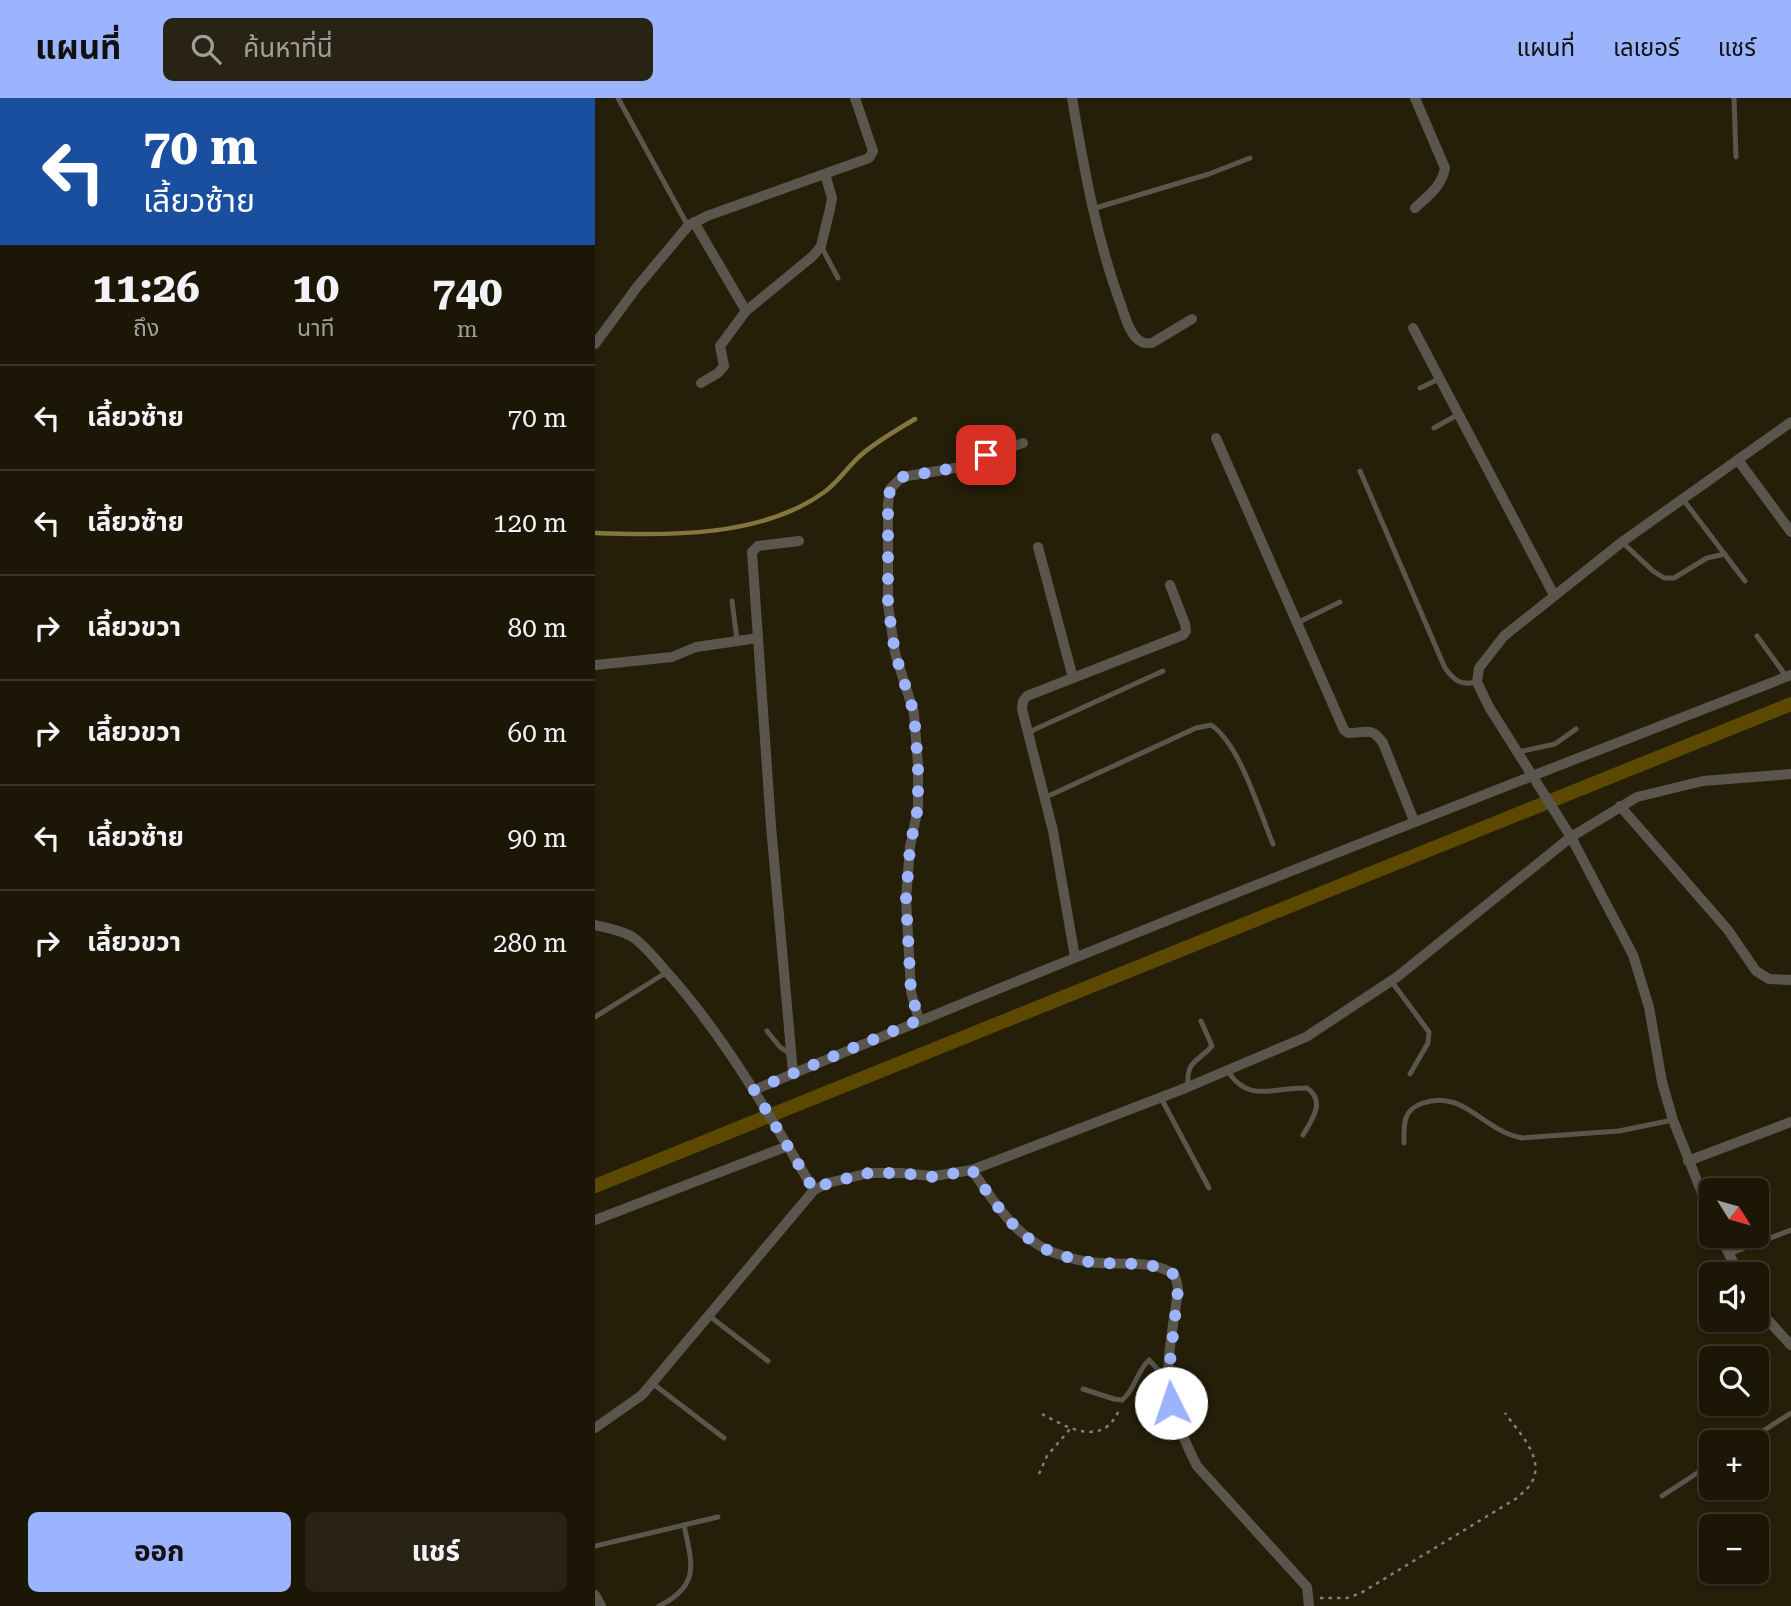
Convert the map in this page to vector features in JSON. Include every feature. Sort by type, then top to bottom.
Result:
[{"type":"street","points":[[595,344],[691,224],[869,158],[873,151],[855,98]]},
{"type":"street","points":[[1072,98],[1092,209],[1106,263],[1128,325],[1139,341],[1152,343],[1192,319]]},
{"type":"street","points":[[1415,98],[1445,167],[1437,187],[1415,208]]},
{"type":"street","points":[[701,383],[724,366],[720,346],[746,311],[813,256],[821,246],[832,198],[825,174]]},
{"type":"street","points":[[691,224],[746,311]]},
{"type":"street","points":[[1413,328],[1554,595]]},
{"type":"street","points":[[1699,1187],[1673,1120],[1662,1082],[1649,1007],[1633,955],[1571,837],[1489,706],[1477,682],[1479,668],[1504,636],[1622,541],[1791,422]]},
{"type":"street","points":[[1216,438],[1344,730],[1348,733],[1376,733],[1383,743],[1414,821]]},
{"type":"street","points":[[919,1020],[911,992],[906,899],[910,847],[918,807],[918,765],[914,713],[895,653],[888,605],[890,489],[902,477],[961,467],[986,455],[1023,443]]},
{"type":"street","points":[[1738,460],[1791,532]]},
{"type":"street","points":[[793,1073],[771,826],[752,552],[758,546],[799,541]]},
{"type":"street","points":[[1038,547],[1073,678]]},
{"type":"street","points":[[1076,957],[1053,831],[1022,709],[1023,701],[1027,696],[1183,635],[1186,631],[1185,624],[1170,585]]},
{"type":"street","points":[[595,665],[662,659],[696,648],[758,638]]},
{"type":"street","points":[[754,1090],[919,1020],[1414,821],[1789,676]]},
{"type":"street","points":[[595,1428],[622,1411],[652,1383],[814,1190],[828,1183],[869,1173],[935,1177],[972,1170],[1188,1087],[1306,1037],[1391,981],[1571,837],[1620,806],[1659,790],[1703,781],[1791,774]]},
{"type":"street","points":[[1620,806],[1728,930],[1756,971],[1769,979],[1791,980]]},
{"type":"street","points":[[595,925],[632,937],[667,972],[725,1045],[814,1190]]},
{"type":"street","points":[[1688,1161],[1791,1122]]},
{"type":"street","points":[[595,1220],[787,1146]]},
{"type":"street","points":[[972,1170],[1012,1224],[1045,1248],[1061,1256],[1090,1262],[1156,1266],[1172,1273],[1177,1280],[1178,1290],[1168,1380],[1185,1443],[1197,1465],[1307,1587],[1309,1602]]},
{"type":"street","points":[[1726,1248],[1733,1262]]},
{"type":"street","points":[[1769,1321],[1791,1345]]},
{"type":"street","points":[[595,1595],[601,1606]]},
{"type":"lane","points":[[618,98],[691,224]]},
{"type":"lane","points":[[1734,98],[1736,157]]},
{"type":"lane","points":[[1092,209],[1209,174],[1250,158]]},
{"type":"lane","points":[[821,246],[838,278]]},
{"type":"lane","points":[[1420,388],[1440,379]]},
{"type":"lane","points":[[1434,428],[1459,414]]},
{"type":"lane","points":[[1360,471],[1445,668],[1459,683],[1477,682]]},
{"type":"lane","points":[[1682,498],[1745,581]]},
{"type":"lane","points":[[1622,541],[1653,572],[1664,578],[1674,578],[1707,558],[1725,554]]},
{"type":"lane","points":[[732,601],[737,641]]},
{"type":"lane","points":[[1297,623],[1339,602]]},
{"type":"lane","points":[[1757,636],[1789,676]]},
{"type":"lane","points":[[1028,733],[1163,671]]},
{"type":"lane","points":[[1044,798],[1196,728],[1211,725],[1221,732],[1232,747],[1273,844]]},
{"type":"lane","points":[[1518,752],[1555,744],[1576,729]]},
{"type":"lane","points":[[595,1017],[667,972]]},
{"type":"lane","points":[[1391,981],[1429,1032],[1427,1042],[1410,1074]]},
{"type":"lane","points":[[1188,1087],[1189,1066],[1212,1046],[1201,1021]]},
{"type":"lane","points":[[767,1031],[780,1047],[791,1055]]},
{"type":"lane","points":[[1228,1070],[1236,1083],[1256,1092],[1296,1087],[1307,1088],[1314,1093],[1317,1103],[1315,1116],[1303,1135]]},
{"type":"lane","points":[[1161,1097],[1209,1188]]},
{"type":"lane","points":[[1404,1143],[1403,1120],[1408,1112],[1437,1098],[1453,1100],[1493,1128],[1522,1138],[1619,1131],[1673,1120]]},
{"type":"lane","points":[[1729,1254],[1791,1230]]},
{"type":"lane","points":[[708,1315],[768,1361]]},
{"type":"lane","points":[[1083,1389],[1122,1400],[1128,1395],[1149,1360],[1168,1380]]},
{"type":"lane","points":[[652,1383],[724,1438]]},
{"type":"lane","points":[[1764,1430],[1791,1413]]},
{"type":"lane","points":[[1662,1496],[1699,1472]]},
{"type":"lane","points":[[595,1546],[718,1517]]},
{"type":"lane","points":[[659,1606],[667,1604],[683,1592],[689,1582],[692,1566],[684,1525]]},
{"type":"path","points":[[1042,1414],[1078,1432],[1098,1431],[1117,1414],[1122,1400]]},
{"type":"path","points":[[1309,1602],[1347,1598],[1361,1593],[1517,1498],[1532,1483],[1537,1467],[1535,1457],[1505,1413]]},
{"type":"path","points":[[1039,1474],[1047,1456],[1070,1429]]},
{"type":"waterway","points":[[595,533],[713,531],[771,518],[823,493],[867,450],[915,419]]},
{"type":"waterway","points":[[595,1186],[1791,704]]},
{"type":"route","points":[[986,455],[966,466],[902,477],[890,489],[888,505],[888,605],[895,653],[914,713],[918,765],[918,807],[910,847],[906,899],[911,992],[919,1020],[754,1090],[814,1190],[828,1183],[869,1173],[935,1177],[972,1170],[1012,1224],[1045,1248],[1061,1256],[1090,1262],[1156,1266],[1172,1273],[1177,1280],[1178,1290],[1168,1380],[1171,1403]]}]
